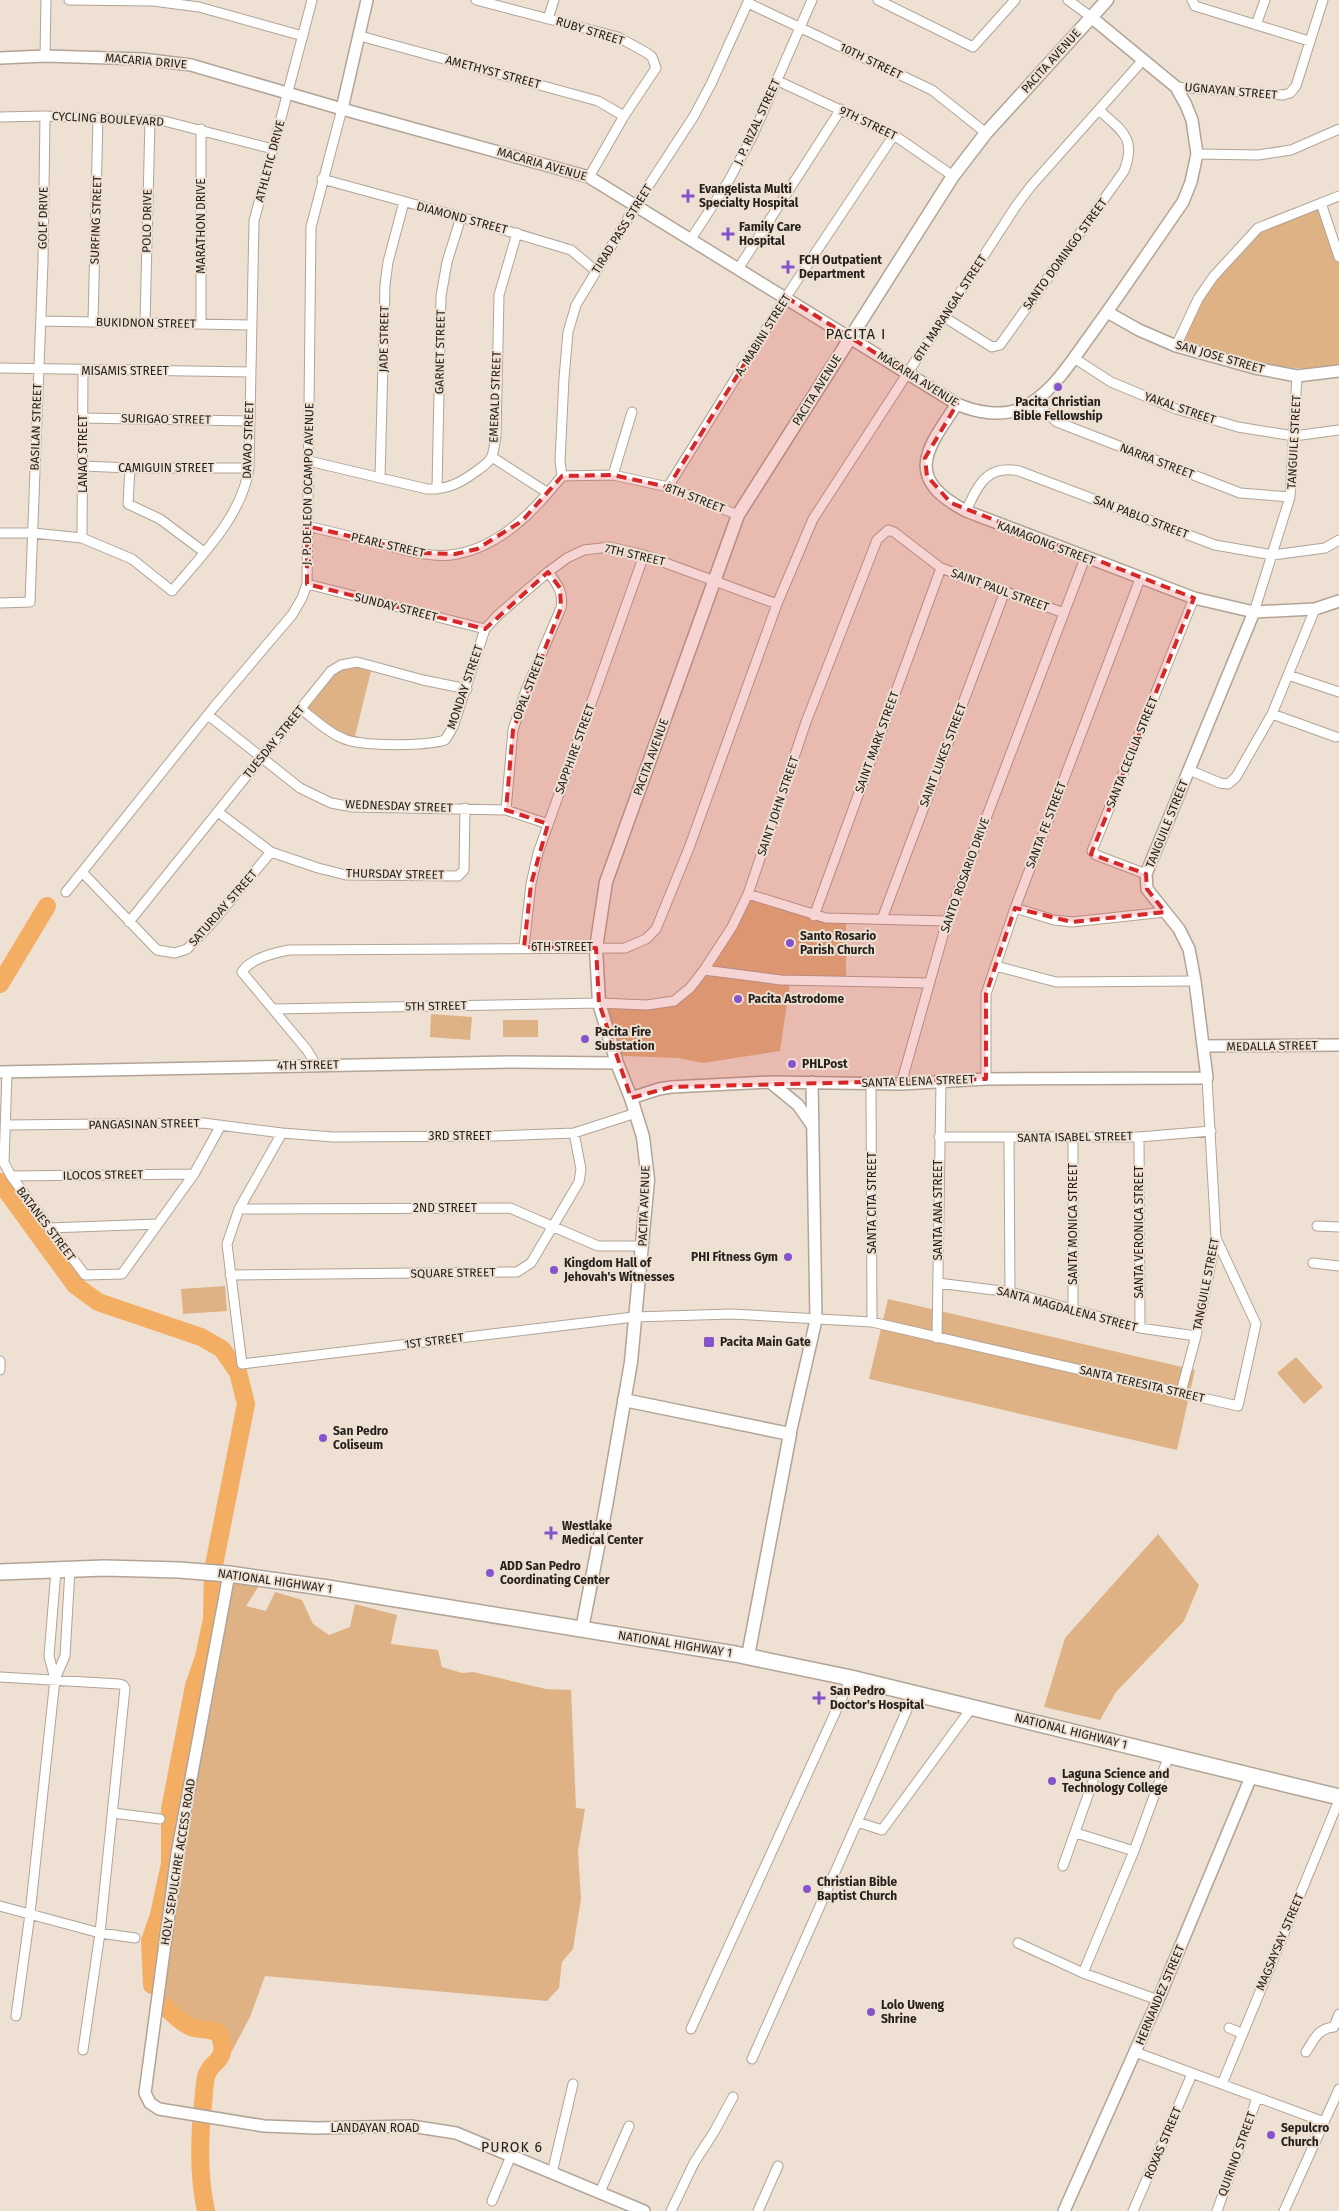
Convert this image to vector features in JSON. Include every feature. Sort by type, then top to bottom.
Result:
[{"type":"highway","name":"NATIONAL HIGHWAY 1","points":[[0,1572],[155,1569],[219,1573],[748,1656],[972,1706],[1339,1798]]},
{"type":"main road","name":"PACITA AVENUE","points":[[582,1629],[631,1362],[634,1316],[643,1246],[647,1169],[643,1137],[631,1098],[616,1063],[599,1003],[596,948],[606,882],[738,515],[953,176],[986,133],[1107,0]]},
{"type":"main road","points":[[624,1400],[790,1434],[748,1656]]},
{"type":"street","points":[[45,56],[46,0]]},
{"type":"street","points":[[69,0],[153,0],[198,7],[303,36]]},
{"type":"street","name":"ATHLETIC DRIVE","points":[[250,325],[254,221],[312,0]]},
{"type":"street","name":"J. P. DE LEON OCAMPO AVENUE","points":[[66,892],[208,715],[292,615],[302,598],[307,584],[311,227],[342,110],[367,0]]},
{"type":"street","name":"RUBY STREET","points":[[476,0],[618,37],[652,57],[656,68],[624,116],[589,177]]},
{"type":"street","points":[[548,19],[554,0]]},
{"type":"street","name":"J. P. RIZAL STREET","points":[[691,239],[728,182],[752,137],[812,0]]},
{"type":"street","points":[[878,0],[973,47],[1011,1]]},
{"type":"street","points":[[1068,0],[1091,17]]},
{"type":"street","points":[[1192,0],[1195,6],[1310,41]]},
{"type":"street","points":[[1256,25],[1265,0]]},
{"type":"street","name":"UGNAYAN STREET","points":[[1176,87],[1283,95],[1290,92],[1296,86],[1323,0]]},
{"type":"street","name":"10TH STREET","points":[[748,2],[932,90],[986,133]]},
{"type":"street","name":"TIRAD PASS STREET","points":[[562,476],[560,461],[568,332],[576,305],[636,205],[694,116],[711,84],[748,2]]},
{"type":"street","name":"MACARIA AVENUE","points":[[288,92],[342,110],[589,177],[957,404],[969,410],[1008,412],[1033,402],[1051,386],[1074,358],[1183,202],[1192,182],[1197,154],[1192,120],[1176,87],[1091,17]]},
{"type":"street","name":"AMETHYST STREET","points":[[360,36],[598,101],[624,116]]},
{"type":"street","name":"MACARIA DRIVE","points":[[0,58],[45,56],[142,59],[191,65],[288,92]]},
{"type":"street","name":"6TH MARANGAL STREET","points":[[777,604],[814,519],[1021,200],[1143,60]]},
{"type":"street","name":"9TH STREET","points":[[776,80],[894,135],[953,176]]},
{"type":"street","points":[[738,269],[841,109]]},
{"type":"street","name":"SANTO DOMINGO STREET","points":[[944,317],[992,347],[1000,345],[1124,171],[1130,157],[1127,136],[1099,110]]},
{"type":"street","name":"CYCLING BOULEVARD","points":[[0,117],[45,116],[150,120],[201,129],[273,149]]},
{"type":"street","name":"GOLF DRIVE","points":[[41,321],[45,116]]},
{"type":"street","name":"SURFING STREET","points":[[93,322],[98,118]]},
{"type":"street","name":"POLO DRIVE","points":[[145,323],[150,120]]},
{"type":"street","name":"MARATHON DRIVE","points":[[201,129],[201,324]]},
{"type":"street","points":[[1197,154],[1258,155],[1291,150],[1339,129]]},
{"type":"street","name":"A. MABINI STREET","points":[[668,487],[786,297],[894,135]]},
{"type":"street","name":"DIAMOND STREET","points":[[322,180],[462,217],[571,250],[596,271]]},
{"type":"street","points":[[1176,346],[1198,299],[1213,277],[1258,228],[1339,196]]},
{"type":"street","name":"JADE STREET","points":[[380,478],[385,285],[388,262],[404,202]]},
{"type":"street","points":[[1321,203],[1339,257]]},
{"type":"street","name":"GARNET STREET","points":[[438,490],[441,296],[447,262],[462,217]]},
{"type":"street","name":"EMERALD STREET","points":[[309,461],[438,490],[464,481],[492,457],[496,436],[499,295],[517,233]]},
{"type":"street","name":"SAN JOSE STREET","points":[[1107,312],[1139,330],[1176,346],[1255,368],[1297,376],[1339,371]]},
{"type":"street","name":"BUKIDNON STREET","points":[[41,321],[250,325]]},
{"type":"street","name":"BASILAN STREET","points":[[0,603],[30,602],[41,321]]},
{"type":"street","name":"DAVAO STREET","points":[[82,538],[132,560],[172,591],[204,552],[238,504],[246,484],[249,468],[250,325]]},
{"type":"street","name":"YAKAL STREET","points":[[1074,358],[1111,382],[1176,409],[1238,427],[1294,436],[1339,430]]},
{"type":"street","name":"MISAMIS STREET","points":[[0,368],[83,371],[251,372]]},
{"type":"street","name":"LANAO STREET","points":[[82,538],[83,371]]},
{"type":"street","name":"TANGUILE STREET","points":[[1181,1392],[1196,1336],[1216,1238],[1211,1131],[1204,1046],[1196,981],[1189,949],[1179,929],[1147,889],[1146,874],[1254,612],[1273,554],[1290,497],[1297,376]]},
{"type":"street","name":"NARRA STREET","points":[[1033,402],[1057,422],[1240,493],[1290,497]]},
{"type":"street","name":"KAMAGONG STREET","points":[[957,404],[935,436],[925,458],[927,476],[937,491],[951,503],[966,511],[1194,598],[1254,612],[1315,609],[1339,601]]},
{"type":"street","points":[[613,475],[632,412]]},
{"type":"street","name":"SURIGAO STREET","points":[[83,418],[249,421]]},
{"type":"street","points":[[492,457],[548,493]]},
{"type":"street","name":"CAMIGUIN STREET","points":[[82,466],[249,468]]},
{"type":"street","points":[[130,468],[128,504],[160,519],[204,552]]},
{"type":"street","name":"SAN PABLO STREET","points":[[966,511],[984,479],[997,469],[1008,468],[1215,545],[1273,554],[1325,548],[1339,540]]},
{"type":"street","name":"8TH STREET","points":[[562,476],[613,475],[668,487],[738,515]]},
{"type":"street","name":"PEARL STREET","points":[[307,526],[421,553],[456,554],[477,549],[522,521],[562,476]]},
{"type":"street","name":"SAINT PAUL STREET","points":[[888,530],[894,532],[941,568],[1064,613]]},
{"type":"street","name":"SAINT JOHN STREET","points":[[599,1003],[647,1005],[674,1001],[690,988],[732,927],[748,894],[806,722],[877,540],[888,530]]},
{"type":"street","points":[[0,533],[33,533],[82,538]]},
{"type":"street","name":"7TH STREET","points":[[484,629],[548,572],[567,558],[596,547],[610,547],[644,555],[714,579],[777,604]]},
{"type":"street","name":"SAPPHIRE STREET","points":[[524,947],[531,884],[538,853],[644,555]]},
{"type":"street","name":"SANTO ROSARIO DRIVE","points":[[901,1084],[947,921],[1085,558]]},
{"type":"street","name":"SAINT MARK STREET","points":[[814,916],[941,568]]},
{"type":"street","name":"OPAL STREET","points":[[506,810],[513,730],[526,690],[561,608],[563,598],[560,588],[548,572]]},
{"type":"street","name":"SANTA FE STREET","points":[[986,1079],[986,994],[1015,908],[1140,579]]},
{"type":"street","name":"SUNDAY STREET","points":[[307,584],[484,629]]},
{"type":"street","name":"SAINT LUKES STREET","points":[[882,919],[1005,591]]},
{"type":"street","name":"SANTA CECILIA STREET","points":[[1146,874],[1096,855],[1092,851],[1194,598]]},
{"type":"street","name":"6TH STREET","points":[[316,1065],[307,1050],[242,972],[246,966],[274,953],[289,950],[524,947],[625,948],[636,945],[646,939],[656,929],[662,919],[777,604]]},
{"type":"street","points":[[1189,770],[1220,783],[1228,784],[1236,777],[1272,714],[1315,609]]},
{"type":"street","name":"MONDAY STREET","points":[[301,709],[340,738],[356,742],[437,742],[445,740],[453,727],[466,690],[484,629]]},
{"type":"street","name":"TUESDAY STREET","points":[[129,922],[331,671],[341,665],[357,662],[466,690]]},
{"type":"street","points":[[1288,675],[1339,692]]},
{"type":"street","points":[[1272,714],[1336,737]]},
{"type":"street","name":"WEDNESDAY STREET","points":[[208,715],[300,788],[331,803],[353,807],[506,810],[548,824]]},
{"type":"street","name":"THURSDAY STREET","points":[[218,812],[271,852],[318,868],[346,875],[458,876],[464,870],[465,808]]},
{"type":"street","name":"SATURDAY STREET","points":[[82,872],[158,950],[175,953],[186,949],[210,925],[271,852]]},
{"type":"street","points":[[748,894],[814,916],[826,918],[947,921]]},
{"type":"street","points":[[1015,908],[1054,920],[1072,922],[1165,912]]},
{"type":"street","points":[[996,966],[1056,982],[1196,981]]},
{"type":"street","points":[[704,970],[781,980],[928,983]]},
{"type":"street","name":"5TH STREET","points":[[274,1009],[599,1003]]},
{"type":"street","name":"MEDALLA STREET","points":[[1204,1046],[1339,1045]]},
{"type":"street","name":"4TH STREET","points":[[4,1075],[316,1065],[616,1063]]},
{"type":"street","name":"BATANES STREET","points":[[4,1075],[4,1163],[49,1228],[85,1275],[122,1274],[158,1224]]},
{"type":"street","name":"SANTA ELENA STREET","points":[[631,1098],[671,1087],[770,1082],[901,1084],[986,1079],[1207,1078]]},
{"type":"street","points":[[770,1082],[798,1105],[812,1125]]},
{"type":"street","points":[[790,1434],[816,1320],[812,1082]]},
{"type":"street","name":"SANTA ANA STREET","points":[[937,1338],[941,1082]]},
{"type":"street","name":"SANTA CITA STREET","points":[[871,1083],[872,1322]]},
{"type":"street","name":"3RD STREET","points":[[282,1133],[333,1137],[574,1134],[636,1113]]},
{"type":"street","points":[[49,1228],[158,1224],[194,1174],[221,1125]]},
{"type":"street","name":"PANGASINAN STREET","points":[[5,1126],[221,1125],[282,1133]]},
{"type":"street","name":"SANTA ISABEL STREET","points":[[939,1138],[1139,1137],[1211,1131]]},
{"type":"street","name":"1ST STREET","points":[[282,1133],[239,1209],[227,1244],[242,1364],[634,1316],[732,1314],[872,1322]]},
{"type":"street","name":"SQUARE STREET","points":[[230,1275],[517,1272],[531,1263],[578,1182],[581,1169],[574,1134]]},
{"type":"street","name":"SANTA VERONICA STREET","points":[[1139,1137],[1140,1328]]},
{"type":"street","points":[[1010,1138],[1010,1292]]},
{"type":"street","name":"SANTA MONICA STREET","points":[[1073,1138],[1073,1311]]},
{"type":"street","name":"ILOCOS STREET","points":[[12,1176],[194,1174]]},
{"type":"street","name":"2ND STREET","points":[[239,1209],[510,1208],[598,1246],[643,1246]]},
{"type":"street","points":[[1317,1226],[1339,1227]]},
{"type":"street","name":"SANTA TERESITA STREET","points":[[872,1322],[1238,1406],[1256,1324],[1216,1238]]},
{"type":"street","points":[[1313,1263],[1339,1266]]},
{"type":"street","name":"SANTA MAGDALENA STREET","points":[[938,1283],[1010,1292],[1140,1328],[1196,1336]]},
{"type":"street","points":[[0,1361],[0,1370]]},
{"type":"street","points":[[56,1679],[49,1656],[63,1570]]},
{"type":"street","points":[[16,2016],[30,1914],[56,1679],[65,1656],[63,1570]]},
{"type":"street","name":"HOLY SEPULCHRE ACCESS ROAD","points":[[211,2117],[159,2109],[150,2103],[145,2093],[177,1854],[219,1573]]},
{"type":"street","points":[[0,1677],[119,1684],[125,1688],[100,1933],[83,2050]]},
{"type":"street","points":[[691,2029],[852,1678]]},
{"type":"street","points":[[752,2059],[914,1694]]},
{"type":"street","points":[[857,1822],[882,1830],[972,1706]]},
{"type":"street","points":[[1083,1973],[1134,1851],[1169,1755]]},
{"type":"street","name":"HERNANDEZ STREET","points":[[1064,2211],[1158,2000],[1251,1777]]},
{"type":"street","points":[[1063,1866],[1093,1781]]},
{"type":"street","name":"MAGSAYSAY STREET","points":[[1222,2084],[1241,2033],[1339,1798]]},
{"type":"street","points":[[113,1813],[160,1819]]},
{"type":"street","points":[[1076,1833],[1134,1851]]},
{"type":"street","points":[[0,1906],[100,1933],[135,1938]]},
{"type":"street","points":[[1018,1943],[1083,1973],[1158,2000]]},
{"type":"street","points":[[1306,2052],[1318,2033],[1324,2028],[1336,2028],[1339,2014]]},
{"type":"street","points":[[1229,2028],[1241,2033]]},
{"type":"street","points":[[1135,2052],[1324,2122]]},
{"type":"street","name":"ROXAS STREET","points":[[1134,2211],[1192,2074]]},
{"type":"street","points":[[552,2172],[573,2084]]},
{"type":"street","points":[[1284,2211],[1339,2089]]},
{"type":"street","points":[[671,2211],[694,2163],[733,2097]]},
{"type":"street","name":"QUIRINO STREET","points":[[1217,2211],[1257,2098]]},
{"type":"street","name":"LANDAYAN ROAD","points":[[211,2117],[273,2126],[316,2128],[411,2126],[456,2133],[644,2211]]},
{"type":"street","points":[[600,2192],[629,2126]]},
{"type":"street","points":[[492,2201],[511,2156]]},
{"type":"street","points":[[758,2211],[778,2166]]},
{"type":"highlighted area","points":[[786,297],[957,404],[925,458],[927,476],[951,503],[1194,598],[1091,854],[1146,874],[1147,889],[1165,912],[1072,922],[1015,908],[986,994],[986,1079],[671,1087],[631,1098],[599,1003],[596,948],[524,947],[531,884],[548,824],[506,810],[513,730],[561,608],[560,588],[548,572],[485,629],[307,584],[307,526],[421,553],[455,554],[477,549],[522,521],[562,476],[613,475],[668,487]]},
{"type":"shaded area","points":[[1321,203],[1339,257],[1339,364],[1320,367],[1280,367],[1239,360],[1182,343],[1198,299],[1258,228]]},
{"type":"shaded area","points":[[341,665],[372,667],[354,740],[340,738],[301,709]]},
{"type":"shaded area","points":[[751,898],[846,920],[846,981],[781,980],[707,970],[746,903]]},
{"type":"shaded area","points":[[704,970],[790,983],[780,1051],[703,1063],[678,1058],[623,1056],[601,1003],[675,1001]]},
{"type":"shaded area","points":[[431,1014],[472,1017],[470,1040],[430,1037]]},
{"type":"shaded area","points":[[503,1020],[538,1020],[538,1037],[503,1037]]},
{"type":"shaded area","points":[[225,1286],[227,1311],[183,1314],[181,1289]]},
{"type":"shaded area","points":[[888,1299],[1195,1370],[1177,1450],[869,1379]]},
{"type":"shaded area","points":[[1296,1357],[1323,1387],[1304,1404],[1277,1373]]},
{"type":"shaded area","points":[[1158,1534],[1199,1585],[1184,1621],[1116,1692],[1100,1720],[1044,1707],[1065,1638]]},
{"type":"shaded area","points":[[219,1584],[260,1584],[246,1606],[266,1611],[275,1592],[302,1600],[313,1624],[329,1635],[350,1627],[355,1604],[397,1615],[391,1644],[438,1650],[442,1667],[462,1673],[473,1672],[546,1689],[571,1690],[576,1808],[585,1809],[578,1851],[581,1899],[573,1949],[562,1962],[559,1988],[547,2001],[265,1976],[250,2017],[232,2051],[220,2059],[223,2044],[219,2033],[210,2029],[194,2028],[179,2020],[164,2006],[152,1985],[150,1941],[159,1915],[170,1864],[177,1805],[202,1680],[219,1626]]},
{"type":"waterway","points":[[0,984],[47,906]]},
{"type":"waterway","points":[[0,1182],[75,1285],[98,1302],[201,1337],[222,1349],[238,1372],[246,1404],[213,1570],[212,1619],[204,1657],[194,1686],[170,1809],[170,1864],[159,1915],[150,1941],[152,1985]]},
{"type":"waterway","points":[[164,2006],[190,2027],[219,2033],[222,2043],[221,2056],[208,2071],[204,2087],[200,2158],[203,2198],[206,2211]]},
{"type":"place","name":"Evangelista Multi Specialty Hospital","points":[[688,196]]},
{"type":"place","name":"Family Care Hospital","points":[[728,234]]},
{"type":"place","name":"FCH Outpatient Department","points":[[788,267]]},
{"type":"place","name":"Pacita Christian Bible Fellowship","points":[[1058,387]]},
{"type":"place","name":"Santo Rosario Parish Church","points":[[790,943]]},
{"type":"place","name":"Pacita Astrodome","points":[[738,999]]},
{"type":"place","name":"Pacita Fire Substation","points":[[585,1039]]},
{"type":"place","name":"PHLPost","points":[[792,1064]]},
{"type":"place","name":"PHI Fitness Gym","points":[[788,1257]]},
{"type":"place","name":"Kingdom Hall of Jehovah's Witnesses","points":[[554,1270]]},
{"type":"place","name":"Pacita Main Gate","points":[[709,1342]]},
{"type":"place","name":"San Pedro Coliseum","points":[[323,1438]]},
{"type":"place","name":"Westlake Medical Center","points":[[551,1533]]},
{"type":"place","name":"ADD San Pedro Coordinating Center","points":[[490,1573]]},
{"type":"place","name":"San Pedro Doctor's Hospital","points":[[819,1698]]},
{"type":"place","name":"Laguna Science and Technology College","points":[[1052,1781]]},
{"type":"place","name":"Christian Bible Baptist Church","points":[[807,1889]]},
{"type":"place","name":"Lolo Uweng Shrine","points":[[871,2012]]},
{"type":"place","name":"Sepulcro Church","points":[[1271,2135]]},
{"type":"district","name":"PACITA I","points":[[856,334]]},
{"type":"district","name":"PUROK 6","points":[[512,2147]]}]
